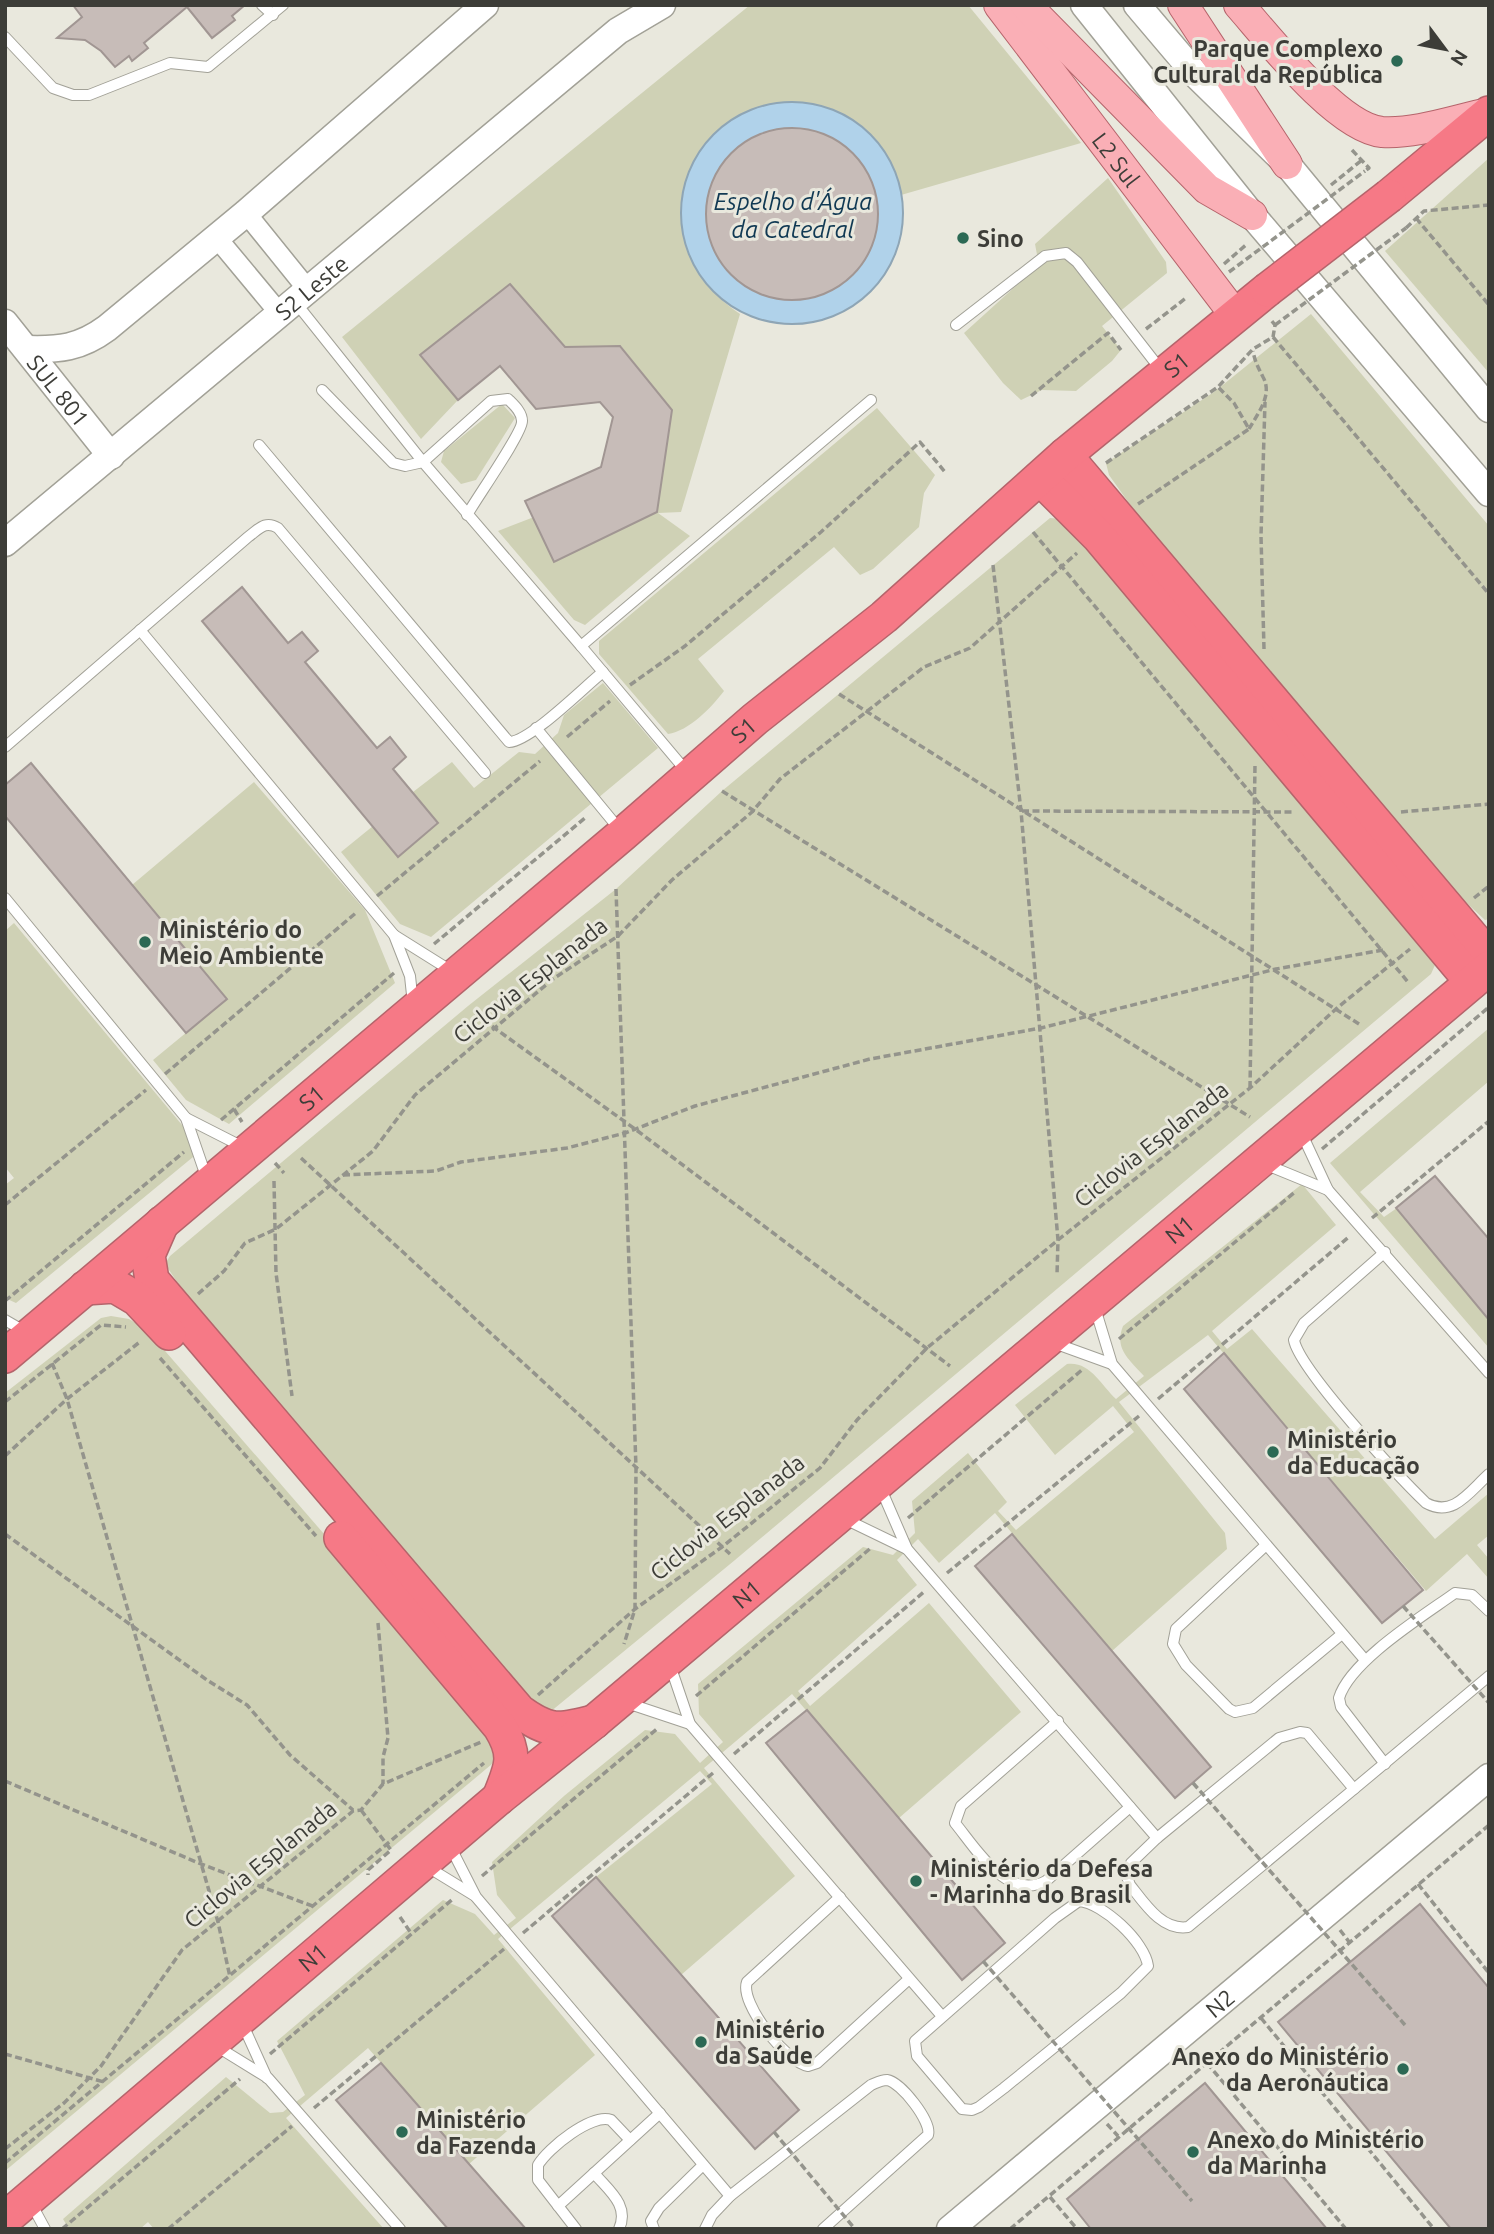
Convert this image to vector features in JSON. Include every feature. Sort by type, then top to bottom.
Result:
[{"type":"highway","name":"S1","points":[[5,1356],[18,1327],[85,1288],[457,975],[755,719],[884,617],[1065,455],[1166,376],[1235,315],[1389,196],[1489,113]]},
{"type":"highway","points":[[1065,455],[1484,979]]},
{"type":"highway","points":[[1040,478],[1098,536],[1484,979]]},
{"type":"highway","name":"N1","points":[[17,2209],[499,1798],[594,1722],[1258,1161],[1484,979]]},
{"type":"highway","points":[[150,1328],[152,1280],[148,1255],[162,1223]]},
{"type":"highway","points":[[85,1288],[115,1286],[137,1299],[150,1328],[511,1745],[511,1768],[499,1798]]},
{"type":"highway","points":[[498,1732],[541,1727],[564,1730],[594,1722]]},
{"type":"main road","points":[[27,349],[62,350],[87,343],[246,214],[485,5]]},
{"type":"main road","name":"S2 Leste","points":[[618,31],[639,5]]},
{"type":"main road","name":"S2 Leste","points":[[5,543],[618,31],[662,5]]},
{"type":"main road","name":"L2 Sul","points":[[999,5],[1235,315]]},
{"type":"main road","points":[[1027,5],[1250,229],[1489,492]]},
{"type":"main road","points":[[1084,5],[1250,229]]},
{"type":"main road","points":[[1137,5],[1198,76],[1287,164],[1489,409]]},
{"type":"main road","points":[[1183,5],[1287,164]]},
{"type":"main road","points":[[1239,5],[1305,78],[1354,123],[1368,130],[1385,132],[1416,129],[1489,113]]},
{"type":"main road","name":"SUL 801","points":[[5,323],[111,456]]},
{"type":"main road","name":"N2","points":[[950,2229],[1489,1777]]},
{"type":"street","points":[[246,214],[295,303]]},
{"type":"street","points":[[217,238],[295,303]]},
{"type":"lane","points":[[262,5],[273,15]]},
{"type":"lane","points":[[5,37],[53,88],[73,95],[89,95],[170,63],[208,67],[283,5]]},
{"type":"lane","points":[[956,325],[1045,256],[1066,253],[1077,262],[1166,376]]},
{"type":"lane","points":[[295,303],[467,515],[690,776]]},
{"type":"lane","points":[[323,390],[393,463],[405,466],[423,462],[491,401],[508,399],[519,410],[523,422],[483,484],[467,515]]},
{"type":"lane","points":[[581,646],[871,400]]},
{"type":"lane","points":[[259,445],[505,738],[513,742],[536,728],[603,672]]},
{"type":"lane","points":[[5,747],[248,537],[266,524],[271,524],[278,528],[485,773]]},
{"type":"lane","points":[[140,630],[394,935],[405,963],[414,1011]]},
{"type":"lane","points":[[536,728],[623,834]]},
{"type":"lane","points":[[5,898],[186,1118],[208,1183]]},
{"type":"lane","points":[[394,935],[457,975]]},
{"type":"lane","points":[[186,1118],[247,1149]]},
{"type":"lane","points":[[1299,1127],[1328,1190],[1489,1373]]},
{"type":"lane","points":[[1258,1161],[1328,1190]]},
{"type":"lane","points":[[1385,1252],[1304,1323],[1294,1340],[1296,1350],[1323,1387],[1426,1503],[1437,1509],[1451,1507],[1489,1474]]},
{"type":"lane","points":[[1093,1300],[1112,1364],[1365,1660]]},
{"type":"lane","points":[[1046,1340],[1112,1364]]},
{"type":"lane","points":[[878,1481],[907,1549],[1157,1838]]},
{"type":"lane","points":[[838,1516],[907,1549]]},
{"type":"lane","points":[[1266,1545],[1176,1629],[1173,1644],[1186,1665],[1229,1709],[1246,1711],[1342,1634]]},
{"type":"lane","points":[[1385,1763],[1341,1707],[1339,1698],[1348,1680],[1365,1660],[1455,1593],[1472,1595],[1489,1611]]},
{"type":"lane","points":[[668,1658],[690,1724],[942,2015]]},
{"type":"lane","points":[[1354,1789],[1307,1733],[1291,1733],[1279,1738],[1157,1838],[1131,1863],[1127,1877],[1130,1885],[1165,1923],[1175,1927],[1188,1927],[1354,1789],[1489,1676]]},
{"type":"lane","points":[[619,1700],[690,1724]]},
{"type":"lane","points":[[1058,1721],[961,1806],[955,1822],[976,1850],[1016,1886],[1033,1888],[1046,1881],[1130,1807]]},
{"type":"lane","points":[[448,1843],[467,1888]]},
{"type":"lane","points":[[422,1864],[467,1888],[476,1897],[730,2196]]},
{"type":"lane","points":[[840,1897],[747,1982],[744,1990],[747,2000],[769,2033],[794,2061],[808,2066],[817,2063],[909,1979]]},
{"type":"lane","points":[[1079,1901],[1096,1905],[1108,1914],[1144,1951],[1147,1958],[1148,1966],[1128,1987],[1004,2088],[972,2110],[956,2104],[917,2056],[915,2041],[942,2015],[1079,1901]]},
{"type":"lane","points":[[240,2018],[256,2065]]},
{"type":"lane","points":[[211,2043],[256,2065],[400,2229]]},
{"type":"lane","points":[[705,2229],[712,2215],[730,2196],[871,2085],[882,2080],[894,2082],[927,2121],[928,2135],[823,2229]]},
{"type":"lane","points":[[558,2206],[660,2113]]},
{"type":"lane","points":[[576,2229],[538,2180],[536,2172],[542,2158],[586,2125],[605,2118],[611,2120],[630,2140]]},
{"type":"lane","points":[[654,2229],[651,2221],[659,2208],[703,2165]]},
{"type":"lane","points":[[594,2173],[620,2203],[623,2218],[619,2229]]},
{"type":"lane","points":[[17,2209],[45,2229]]},
{"type":"path","points":[[1329,187],[1362,160]]},
{"type":"path","points":[[1229,272],[1365,171]]},
{"type":"path","points":[[1489,205],[1424,211],[1406,228],[1275,325],[1273,337],[1489,594]]},
{"type":"path","points":[[1416,218],[1489,305]]},
{"type":"path","points":[[1223,264],[1250,229]]},
{"type":"path","points":[[1146,330],[1186,298]]},
{"type":"path","points":[[1031,396],[1042,390],[1108,333],[1121,350]]},
{"type":"path","points":[[1106,463],[1218,387],[1253,349],[1273,337]]},
{"type":"path","points":[[1253,349],[1255,363],[1267,385],[1261,536],[1264,659]]},
{"type":"path","points":[[1218,387],[1234,403],[1249,429]]},
{"type":"path","points":[[1132,508],[1249,429],[1265,402]]},
{"type":"path","points":[[629,685],[696,637],[920,442],[945,472]]},
{"type":"path","points":[[1033,531],[1408,982]]},
{"type":"path","name":"Ciclovia Esplanada","points":[[5,1456],[150,1328],[224,1271],[246,1243],[276,1229],[373,1151],[415,1095],[553,979],[618,936],[672,880],[752,812],[780,779],[924,667],[970,648],[1079,551]]},
{"type":"path","points":[[993,565],[1021,811],[1041,1028],[1058,1240],[1057,1275]]},
{"type":"path","points":[[839,694],[1359,1024]]},
{"type":"path","points":[[567,737],[614,698]]},
{"type":"path","points":[[5,1205],[540,761]]},
{"type":"path","points":[[722,791],[752,812],[1090,1016],[1250,1117]]},
{"type":"path","points":[[1250,1088],[1254,975],[1253,795]]},
{"type":"path","points":[[1398,812],[1489,804]]},
{"type":"path","points":[[1021,811],[1305,813]]},
{"type":"path","points":[[423,953],[584,818]]},
{"type":"path","points":[[1468,902],[1489,886]]},
{"type":"path","points":[[616,889],[636,1468],[635,1609],[624,1644]]},
{"type":"path","name":"Ciclovia Esplanada","points":[[5,2149],[64,2103],[101,2066],[182,1950],[263,1887],[353,1811],[361,1810],[383,1784],[498,1732],[635,1609],[722,1547],[820,1468],[857,1420],[927,1348],[1250,1088],[1337,1008],[1419,941]]},
{"type":"path","points":[[341,1175],[436,1171],[461,1162],[567,1147],[625,1133],[695,1106],[870,1059],[1041,1028],[1276,969],[1383,950]]},
{"type":"path","points":[[209,1130],[405,963]]},
{"type":"path","points":[[1313,1157],[1471,1021],[1484,979]]},
{"type":"path","points":[[475,1014],[497,1027],[635,1129],[950,1366]]},
{"type":"path","points":[[168,2229],[514,1941],[936,1582],[1489,1121]]},
{"type":"path","points":[[5,1301],[195,1144]]},
{"type":"path","points":[[301,1158],[730,1554]]},
{"type":"path","points":[[274,1181],[276,1273],[292,1396]]},
{"type":"path","points":[[1108,1348],[1307,1182]]},
{"type":"path","points":[[5,1402],[101,1325],[122,1324],[150,1328],[322,1542]]},
{"type":"path","points":[[897,1526],[1096,1358]]},
{"type":"path","points":[[52,1363],[67,1399],[218,1922],[230,1977]]},
{"type":"path","points":[[5,1534],[247,1705],[290,1755],[353,1811]]},
{"type":"path","points":[[684,1706],[883,1538]]},
{"type":"path","points":[[1403,1606],[1489,1703]]},
{"type":"path","points":[[377,1616],[388,1738],[383,1757],[383,1784]]},
{"type":"path","points":[[62,2229],[670,1717]]},
{"type":"path","points":[[5,2163],[490,1759]]},
{"type":"path","points":[[5,1781],[201,1864],[315,1907]]},
{"type":"path","points":[[1193,1783],[1405,2025]]},
{"type":"path","points":[[1010,2229],[1489,1825]]},
{"type":"path","points":[[1418,1884],[1489,1973]]},
{"type":"path","points":[[983,1961],[1192,2201]]},
{"type":"path","points":[[1261,2018],[1434,2229]]},
{"type":"path","points":[[5,2054],[104,2082]]},
{"type":"path","points":[[1207,2063],[1346,2229]]},
{"type":"path","points":[[774,2132],[855,2229]]},
{"type":"path","points":[[1050,2197],[1077,2229]]},
{"type":"green space","points":[[750,5],[968,5],[1081,143],[901,195],[897,175],[689,182],[686,224],[691,257],[708,286],[740,314],[681,512],[658,513],[690,536],[585,625],[574,620],[498,531],[534,517],[554,562],[657,512],[672,410],[621,346],[565,347],[510,284],[421,355],[458,400],[421,439],[342,337]]},
{"type":"green space","points":[[1489,158],[1489,373],[1385,251]]},
{"type":"green space","points":[[1108,178],[1166,262],[1167,273],[1102,326],[1121,350],[1112,361],[1076,391],[1042,390],[1021,400],[1003,383],[964,333],[1039,265],[1035,244]]},
{"type":"green space","points":[[1311,314],[1489,526],[1489,919],[1485,920],[1432,871],[1156,541],[1109,475],[1106,463],[1214,392]]},
{"type":"green space","points":[[502,404],[515,418],[476,480],[461,484],[441,462],[444,451]]},
{"type":"green space","points":[[877,408],[935,475],[924,493],[919,527],[873,569],[860,575],[834,547],[698,659],[724,691],[692,724],[668,734],[599,654],[599,641]]},
{"type":"green space","points":[[1050,518],[1061,519],[1106,561],[1434,958],[1435,965],[1431,974],[735,1560],[544,1717],[190,1301],[165,1264],[170,1256],[468,1006],[616,889],[722,791]]},
{"type":"green space","points":[[603,683],[658,748],[431,937],[400,924],[341,852],[373,826],[398,856],[438,823],[413,792],[452,762],[474,788],[519,752],[535,754],[558,733],[564,715]]},
{"type":"green space","points":[[254,782],[365,910],[395,983],[229,1124],[186,1100],[153,1060],[227,999],[132,885]]},
{"type":"green space","points":[[14,923],[192,1137],[193,1157],[16,1303],[5,1298],[5,1185],[14,1178],[5,1167],[5,931]]},
{"type":"green space","points":[[1489,1028],[1489,1081],[1360,1192],[1384,1217],[1397,1208],[1489,1319],[1489,1348],[1330,1163]]},
{"type":"green space","points":[[1302,1184],[1336,1225],[1212,1331],[1227,1349],[1252,1329],[1435,1539],[1489,1493],[1489,1535],[1477,1545],[1489,1559],[1489,1579],[1467,1554],[1426,1591],[1208,1335],[1119,1402],[1225,1533],[1227,1549],[1112,1651],[995,1513],[939,1563],[918,1539],[897,1560],[917,1585],[798,1691],[810,1706],[929,1603],[1021,1712],[899,1818],[792,1694],[704,1768],[795,1876],[681,1975],[596,1877],[712,1784],[700,1771],[498,1939],[595,2055],[469,2164],[368,2048],[286,2118],[384,2229],[154,2229],[148,2222],[140,2229],[69,2229],[63,2219],[226,2077],[270,2113],[283,2112],[305,2095],[277,2041],[443,1900],[475,1914],[494,1935],[516,1918],[497,1895],[492,1862],[564,1796],[645,1730],[675,1734],[700,1763],[723,1742],[699,1714],[698,1684],[863,1547],[893,1555],[915,1533],[912,1501],[968,1453],[1007,1502],[998,1511],[1016,1530],[1134,1432],[1113,1406],[1055,1455],[1015,1405],[1067,1364],[1075,1364],[1089,1370],[1116,1399],[1144,1376],[1124,1353],[1120,1341],[1123,1326]]},
{"type":"green space","points":[[111,1316],[129,1319],[146,1329],[377,1595],[447,1681],[494,1748],[498,1759],[5,2171],[5,1393],[101,1318]]},
{"type":"water","name":"Espelho d'Água da Catedral","points":[[792,102],[814,104],[844,115],[862,127],[878,143],[890,161],[898,181],[903,213],[901,235],[890,265],[878,283],[862,299],[844,311],[824,319],[792,324],[770,322],[740,311],[722,299],[706,283],[694,265],[686,245],[681,213],[683,191],[694,161],[706,143],[722,127],[740,115],[760,107]]},
{"type":"building","points":[[73,5],[245,5],[232,16],[235,20],[212,38],[187,7],[144,43],[148,48],[132,61],[129,56],[115,67],[101,51],[85,40],[57,38],[82,17]]},
{"type":"building","points":[[792,128],[825,135],[853,153],[871,181],[878,214],[871,247],[853,275],[825,293],[792,300],[759,293],[731,275],[713,247],[706,214],[713,181],[731,153],[759,135]]},
{"type":"building","points":[[510,284],[565,347],[620,346],[672,410],[657,512],[554,562],[525,501],[601,467],[613,417],[600,402],[536,409],[500,366],[458,400],[420,355]]},
{"type":"building","points":[[242,587],[288,643],[302,632],[318,651],[305,662],[377,748],[390,737],[406,757],[393,769],[438,823],[398,857],[202,621]]},
{"type":"building","name":"Ministério do Meio Ambiente","points":[[31,763],[227,999],[186,1033],[5,816],[5,785]]},
{"type":"building","points":[[1435,1176],[1489,1239],[1489,1320],[1396,1208]]},
{"type":"building","name":"Ministério da Educação","points":[[1224,1353],[1423,1590],[1382,1623],[1184,1389]]},
{"type":"building","points":[[1012,1534],[1211,1767],[1175,1798],[975,1566]]},
{"type":"building","name":"Ministério da Defesa - Marinha do Brasil","points":[[807,1710],[1005,1943],[962,1980],[766,1743]]},
{"type":"building","name":"Ministério da Saúde","points":[[596,1877],[799,2110],[755,2149],[552,1916]]},
{"type":"building","name":"Anexo do Ministério da Aeronáutica","points":[[1420,1904],[1489,1988],[1489,2229],[1451,2229],[1278,2022]]},
{"type":"building","name":"Ministério da Fazenda","points":[[381,2063],[526,2229],[448,2229],[336,2100]]},
{"type":"building","name":"Anexo do Ministério da Marinha","points":[[1205,2083],[1327,2229],[1091,2229],[1067,2199]]},
{"type":"place","name":"Parque Complexo Cultural da República","points":[[1397,61]]},
{"type":"place","name":"Sino","points":[[963,238]]},
{"type":"place","name":"Ministério do Meio Ambiente","points":[[145,942]]},
{"type":"place","name":"Ministério da Educação","points":[[1273,1452]]},
{"type":"place","name":"Ministério da Defesa - Marinha do Brasil","points":[[916,1881]]},
{"type":"place","name":"Ministério da Saúde","points":[[701,2042]]},
{"type":"place","name":"Anexo do Ministério da Aeronáutica","points":[[1403,2069]]},
{"type":"place","name":"Ministério da Fazenda","points":[[402,2132]]},
{"type":"place","name":"Anexo do Ministério da Marinha","points":[[1193,2152]]}]
